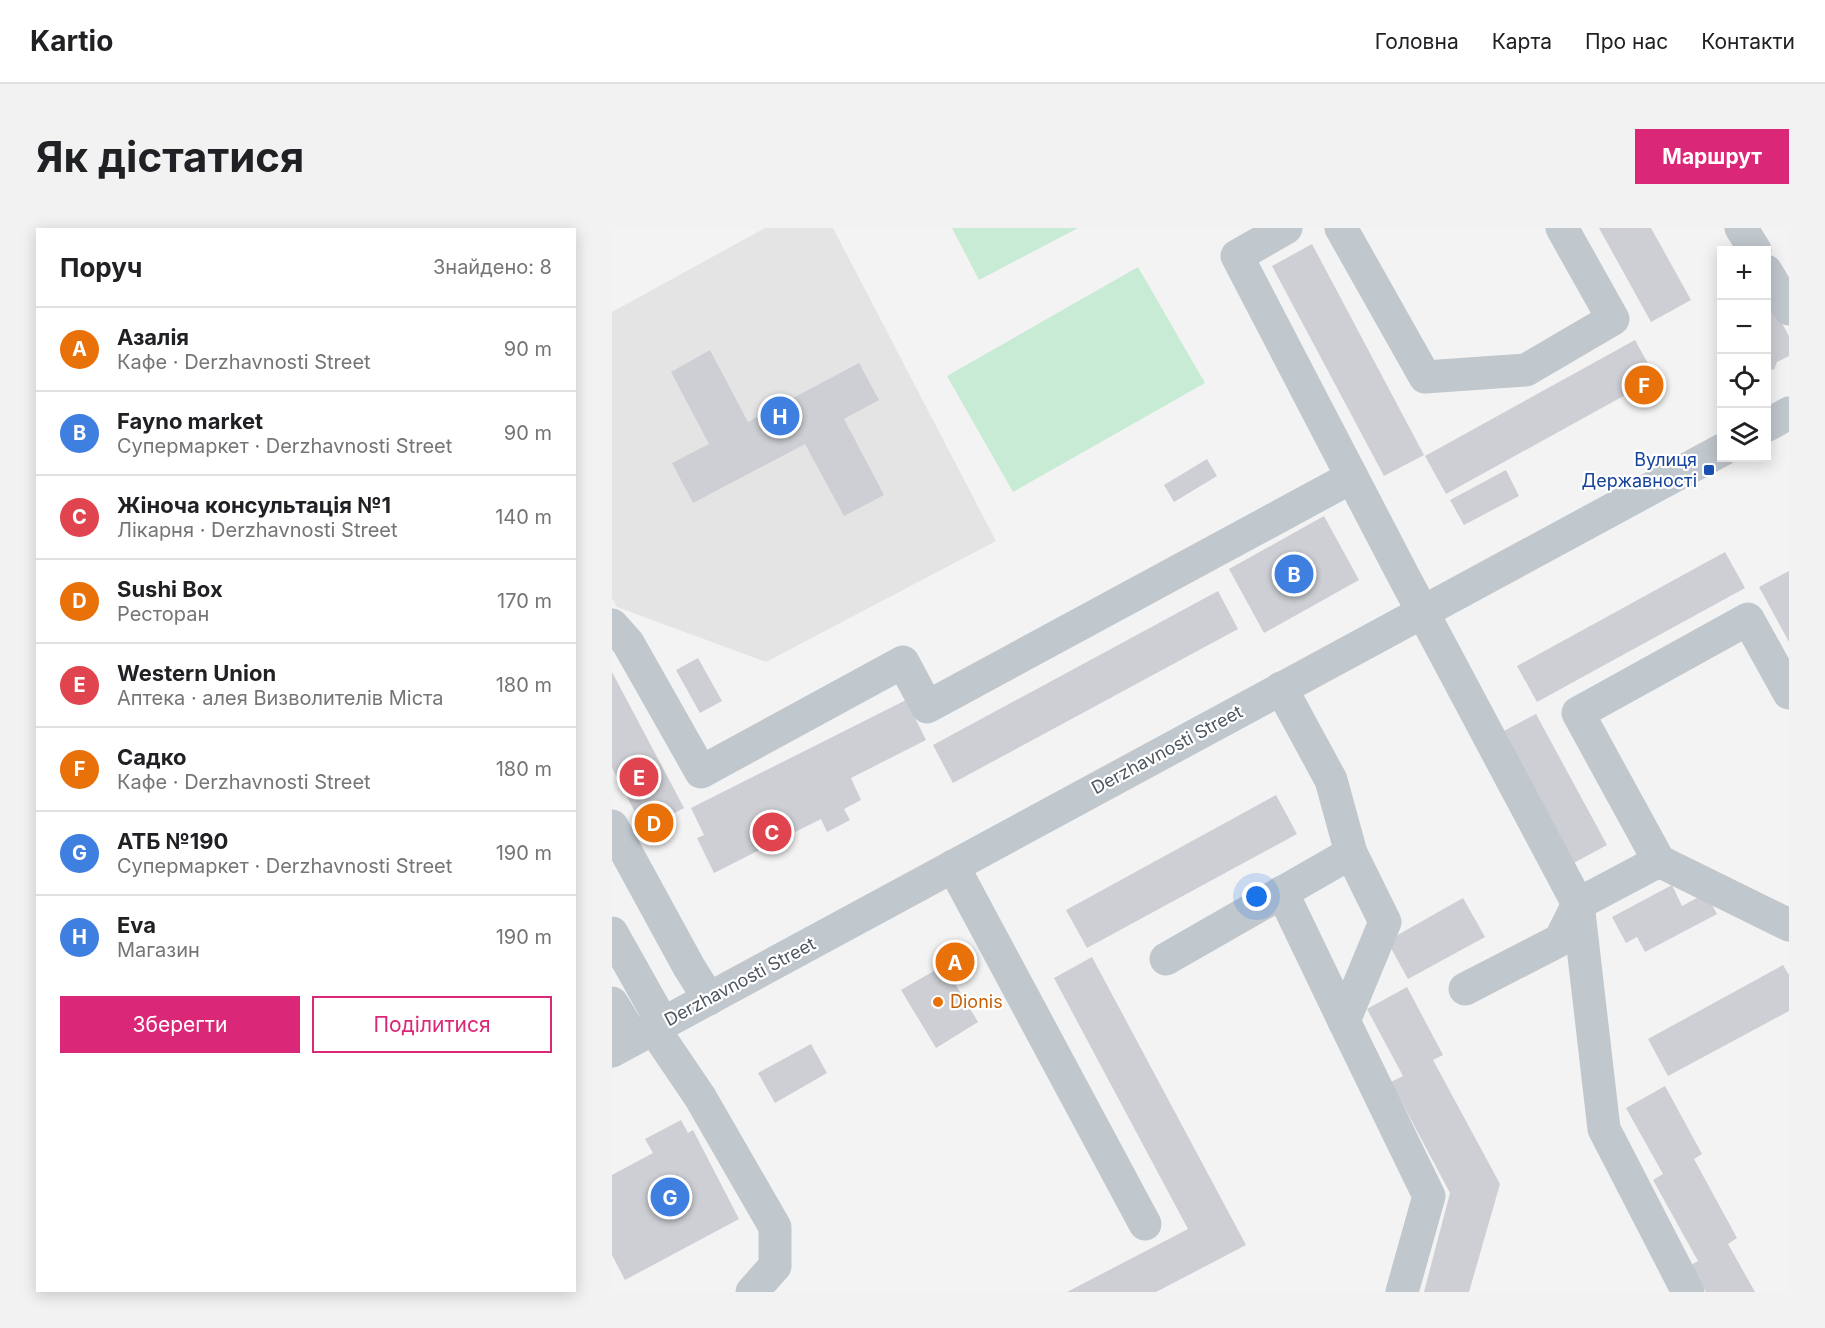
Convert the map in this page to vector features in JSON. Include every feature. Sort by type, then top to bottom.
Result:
[{"type":"street","points":[[1286,228],[1237,256],[1578,904],[1604,1129],[1688,1292]]},
{"type":"street","points":[[1341,228],[1425,377],[1526,370],[1613,319],[1562,228]]},
{"type":"street","points":[[1741,228],[1752,246]]},
{"type":"street","points":[[1771,278],[1789,309]]},
{"type":"street","points":[[1771,424],[1789,413]]},
{"type":"street","name":"Derzhavnosti Street","points":[[641,1035],[1717,453]]},
{"type":"street","points":[[612,625],[628,642],[701,772],[903,662],[927,707],[1352,477]]},
{"type":"street","points":[[1789,693],[1748,619],[1578,713],[1659,861],[1789,925]]},
{"type":"street","points":[[1281,688],[1331,780],[1351,852],[1385,922],[1344,1021]]},
{"type":"street","points":[[612,826],[709,999]]},
{"type":"street","points":[[1166,959],[1351,852]]},
{"type":"street","points":[[1465,989],[1560,940],[1578,904],[1659,861]]},
{"type":"street","points":[[953,866],[1145,1224]]},
{"type":"street","points":[[1282,892],[1429,1196],[1402,1292]]},
{"type":"street","points":[[612,933],[641,1035]]},
{"type":"street","points":[[612,976],[641,1035]]},
{"type":"street","points":[[612,1003],[700,1097],[775,1227],[775,1266],[752,1292]]},
{"type":"shaded area","points":[[765,228],[833,228],[996,541],[766,662],[617,607],[612,598],[612,312]]},
{"type":"green space","points":[[952,228],[1078,228],[979,280]]},
{"type":"green space","points":[[1138,267],[1205,383],[1013,492],[947,376]]},
{"type":"building","points":[[1599,228],[1651,228],[1691,300],[1651,322]]},
{"type":"building","points":[[1312,244],[1424,455],[1384,476],[1272,266]]},
{"type":"building","points":[[1773,307],[1789,336],[1789,356],[1777,362],[1774,370],[1771,369],[1771,308]]},
{"type":"building","points":[[1635,340],[1656,378],[1446,494],[1425,456]]},
{"type":"building","points":[[710,350],[748,422],[859,363],[879,400],[844,419],[884,495],[844,516],[805,444],[693,503],[672,463],[709,444],[671,372]]},
{"type":"building","points":[[1207,459],[1217,476],[1174,502],[1164,485]]},
{"type":"building","points":[[1506,470],[1519,496],[1464,525],[1450,500]]},
{"type":"building","points":[[1324,516],[1359,580],[1264,633],[1229,569]]},
{"type":"building","points":[[1725,552],[1745,588],[1537,702],[1517,666]]},
{"type":"building","points":[[1789,571],[1789,642],[1759,587]]},
{"type":"building","points":[[1218,591],[1238,629],[953,783],[933,745]]},
{"type":"building","points":[[698,658],[722,701],[700,713],[676,670]]},
{"type":"building","points":[[612,672],[684,808],[644,829],[612,768]]},
{"type":"building","points":[[906,700],[926,740],[851,778],[861,800],[844,809],[850,820],[827,832],[821,819],[714,873],[697,838],[704,835],[691,808]]},
{"type":"building","points":[[1536,714],[1607,845],[1570,865],[1498,734]]},
{"type":"building","points":[[1276,795],[1297,834],[1087,948],[1066,910]]},
{"type":"building","points":[[1672,885],[1682,906],[1706,893],[1717,914],[1645,952],[1637,937],[1626,943],[1612,917]]},
{"type":"building","points":[[1463,898],[1485,937],[1408,979],[1387,941]]},
{"type":"building","points":[[1092,957],[1246,1245],[1156,1292],[1067,1292],[1188,1229],[1054,978]]},
{"type":"building","points":[[944,965],[978,1022],[936,1048],[901,990]]},
{"type":"building","points":[[1783,965],[1789,975],[1789,1011],[1668,1076],[1648,1039]]},
{"type":"building","points":[[1407,987],[1443,1055],[1433,1060],[1500,1184],[1469,1292],[1424,1292],[1450,1193],[1391,1082],[1403,1076],[1367,1009]]},
{"type":"building","points":[[811,1044],[827,1073],[775,1103],[758,1073]]},
{"type":"building","points":[[1665,1086],[1702,1154],[1694,1159],[1737,1238],[1728,1244],[1755,1292],[1706,1292],[1691,1265],[1698,1261],[1653,1180],[1663,1174],[1626,1108]]},
{"type":"building","points":[[681,1120],[688,1133],[693,1130],[739,1219],[625,1280],[612,1255],[612,1175],[653,1153],[645,1139]]},
{"type":"place","name":"Садко","points":[[1644,385]]},
{"type":"place","name":"Eva","points":[[780,416]]},
{"type":"place","name":"Вулиця Державності","points":[[1709,470]]},
{"type":"place","name":"Fayno market","points":[[1294,574]]},
{"type":"place","name":"Western Union","points":[[639,777]]},
{"type":"place","name":"Sushi Box","points":[[654,823]]},
{"type":"place","name":"Жіноча консультація №1","points":[[772,832]]},
{"type":"place","name":"Азалія","points":[[955,962]]},
{"type":"place","name":"Dionis","points":[[938,1002]]},
{"type":"place","name":"АТБ №190","points":[[670,1197]]}]
